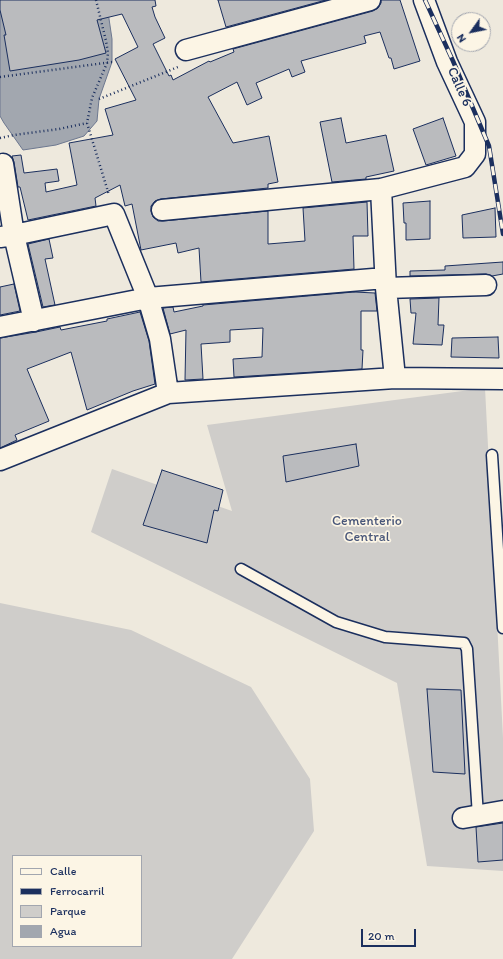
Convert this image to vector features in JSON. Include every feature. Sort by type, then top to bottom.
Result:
[{"type":"street","points":[[186,50],[370,0]]},
{"type":"street","name":"Calle 6","points":[[380,189],[465,167],[475,154],[475,122],[447,62],[424,0]]},
{"type":"street","points":[[2,164],[7,236],[34,321]]},
{"type":"street","points":[[162,210],[380,189],[386,283],[395,378]]},
{"type":"street","points":[[7,236],[114,214],[148,298],[160,339],[168,393]]},
{"type":"street","points":[[0,327],[148,298],[386,283],[486,285]]},
{"type":"street","points":[[0,460],[168,393],[395,378],[503,378]]},
{"type":"street","points":[[471,817],[503,811]]},
{"type":"lane","points":[[492,455],[503,628]]},
{"type":"lane","points":[[241,569],[336,622],[385,636],[464,643],[467,649],[471,817]]},
{"type":"path","points":[[96,0],[108,52],[107,63],[92,98],[87,123],[114,214]]},
{"type":"path","points":[[99,99],[180,67],[186,50]]},
{"type":"path","points":[[0,77],[112,62]]},
{"type":"path","points":[[0,138],[87,123]]},
{"type":"green space","name":"Cementerio Central","points":[[485,388],[503,738],[503,871],[427,866],[397,683],[91,532],[112,469],[232,511],[207,425]]},
{"type":"green space","points":[[0,603],[131,630],[251,687],[310,779],[314,831],[232,959],[0,959]]},
{"type":"water","points":[[0,0],[108,12],[112,39],[112,62],[99,99],[97,121],[84,136],[56,145],[23,150],[4,123],[0,116]]},
{"type":"building","points":[[0,0],[155,0],[156,6],[152,7],[165,38],[153,44],[169,76],[171,75],[173,80],[209,61],[210,62],[234,52],[233,49],[373,11],[378,8],[381,0],[400,0],[420,61],[394,69],[380,32],[364,36],[366,43],[301,61],[305,72],[292,77],[289,69],[256,83],[262,98],[247,105],[237,82],[208,97],[233,143],[269,136],[278,182],[268,184],[268,188],[161,199],[155,201],[151,206],[153,217],[158,221],[268,211],[268,244],[305,241],[303,208],[367,202],[368,236],[353,236],[354,269],[201,282],[199,248],[178,253],[176,243],[141,250],[132,204],[125,206],[120,185],[95,198],[96,206],[28,220],[20,187],[18,187],[12,156],[21,155],[24,173],[57,169],[59,181],[45,183],[46,192],[77,185],[69,143],[113,135],[105,109],[136,100],[115,59],[138,47],[122,14],[97,20],[106,53],[79,60],[10,71],[4,35],[6,35],[0,10]]},
{"type":"building","points":[[218,0],[326,0],[226,27]]},
{"type":"building","points":[[341,118],[346,143],[386,135],[394,171],[366,177],[366,179],[332,182],[320,122]]},
{"type":"building","points":[[443,118],[456,156],[426,165],[413,129]]},
{"type":"building","points":[[430,201],[430,239],[406,240],[406,223],[404,223],[403,203]]},
{"type":"building","points":[[495,208],[496,237],[463,238],[462,215]]},
{"type":"building","points":[[49,239],[53,258],[45,259],[55,305],[43,307],[28,244]]},
{"type":"building","points":[[503,262],[503,274],[492,276],[486,274],[410,276],[410,271],[445,270],[445,266]]},
{"type":"building","points":[[14,284],[20,311],[0,315],[0,287]]},
{"type":"building","points":[[354,292],[375,293],[377,311],[361,311],[361,350],[363,350],[362,369],[234,377],[233,359],[262,357],[263,328],[230,330],[230,342],[201,344],[203,379],[185,380],[186,330],[170,334],[163,308],[173,307],[174,312],[203,305]]},
{"type":"building","points":[[439,298],[438,325],[444,325],[442,345],[413,344],[416,313],[411,313],[410,299]]},
{"type":"building","points":[[140,312],[149,341],[155,384],[133,391],[87,410],[71,352],[27,369],[49,421],[15,435],[17,440],[0,448],[0,338],[60,327],[61,330],[107,321],[107,319]]},
{"type":"building","points":[[498,337],[499,358],[451,357],[452,338]]},
{"type":"building","points":[[356,444],[359,466],[286,482],[283,456]]},
{"type":"building","points":[[162,470],[223,490],[218,511],[214,510],[207,543],[143,525]]},
{"type":"building","points":[[427,689],[461,690],[465,774],[433,772]]},
{"type":"building","points":[[503,823],[503,860],[478,862],[476,827]]},
{"type":"railway","points":[[425,0],[489,146],[503,234]]}]
